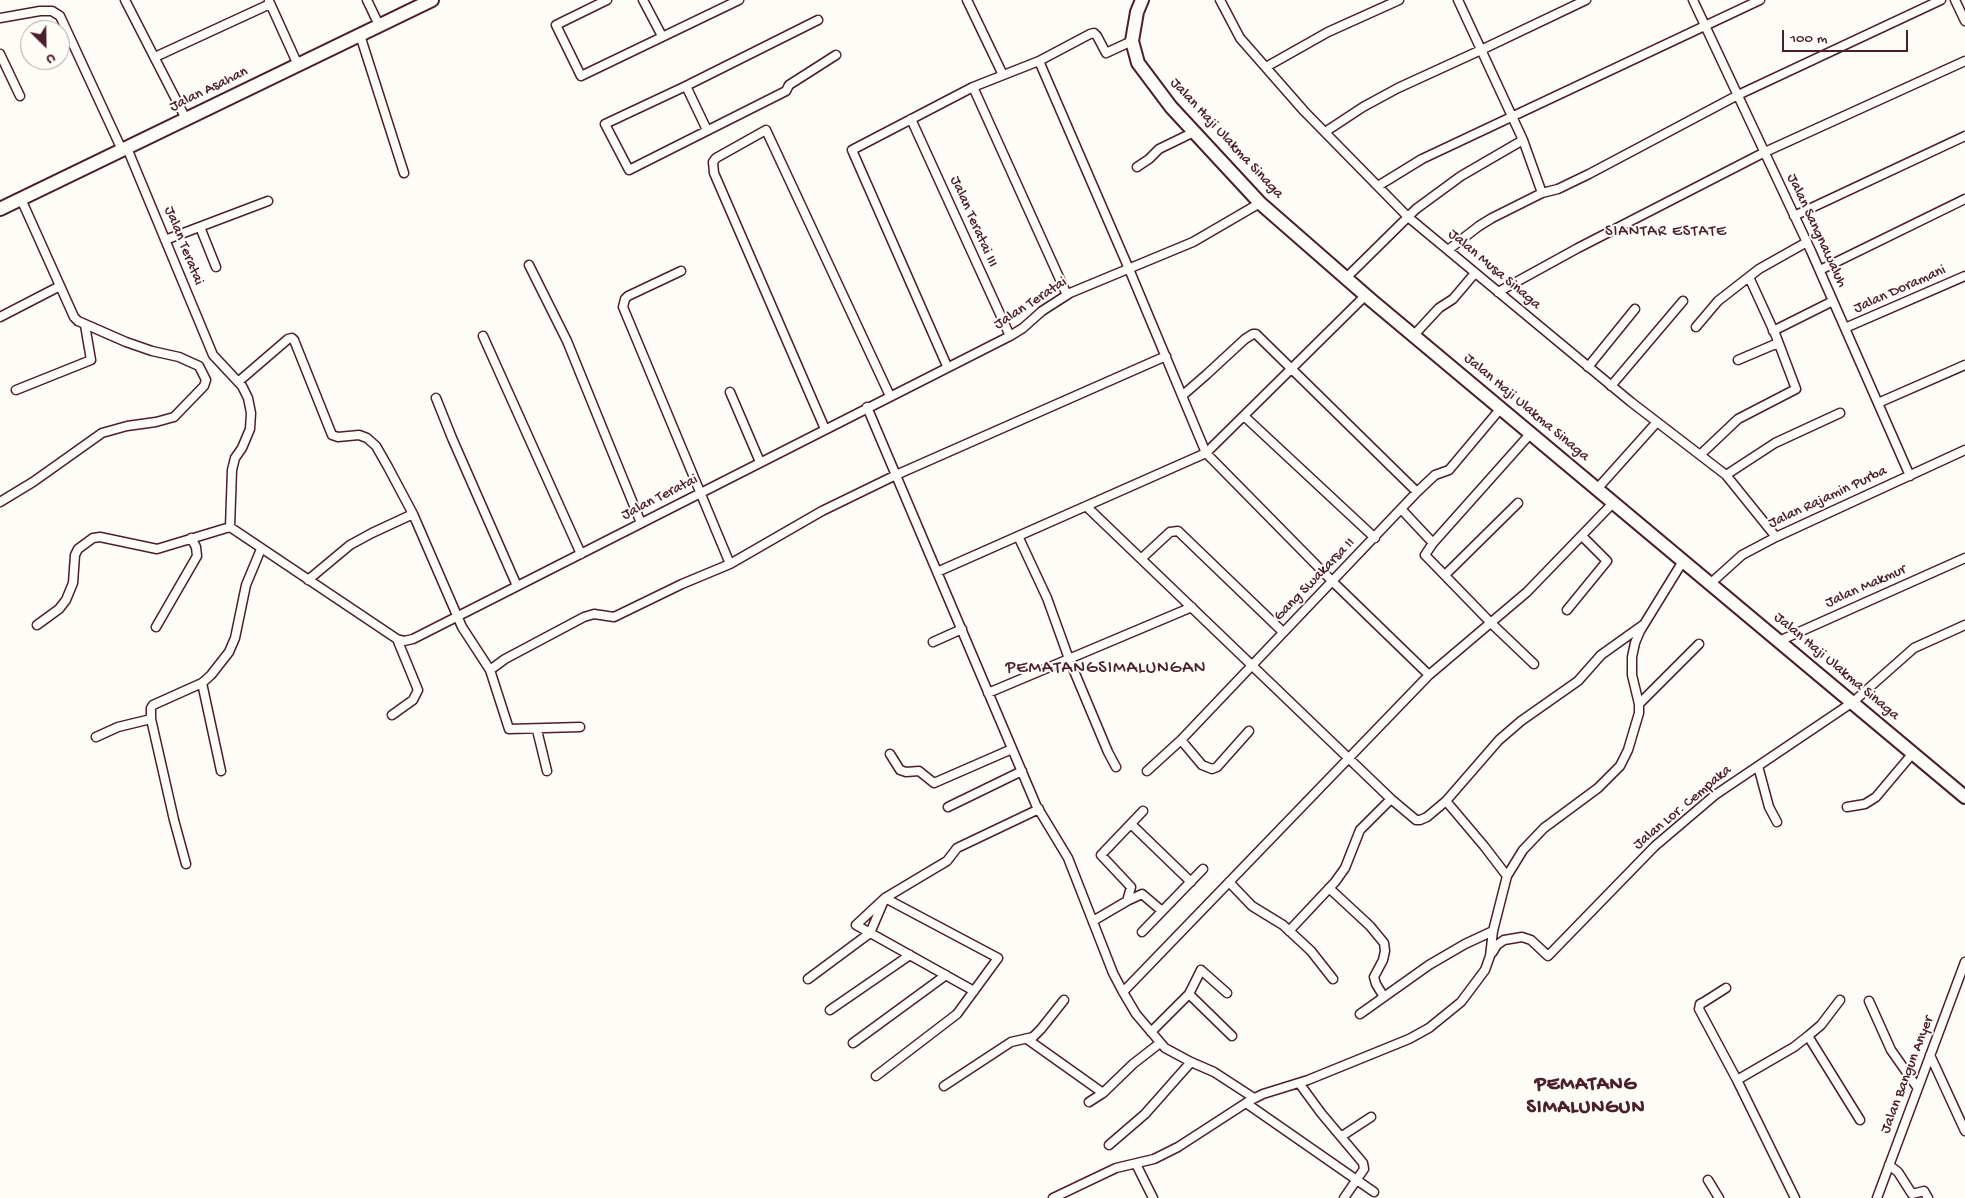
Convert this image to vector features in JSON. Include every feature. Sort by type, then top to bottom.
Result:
[{"type":"main road","name":"Jalan Asahan","points":[[0,209],[432,0]]},
{"type":"main road","name":"Jalan Haji Ulakma Sinaga","points":[[1142,0],[1137,12],[1132,41],[1136,58],[1144,73],[1194,132],[1260,203],[1414,336],[1965,796]]},
{"type":"street","points":[[125,0],[186,119]]},
{"type":"street","points":[[367,0],[379,25]]},
{"type":"street","points":[[607,0],[556,25],[581,76],[739,0]]},
{"type":"street","points":[[643,0],[662,36]]},
{"type":"street","points":[[967,0],[1003,75]]},
{"type":"street","name":"Jalan Musa Sinaga","points":[[1220,0],[1240,38],[1325,132],[1408,217],[1611,386],[1726,475],[1776,537]]},
{"type":"street","points":[[1266,67],[1328,32],[1399,0]]},
{"type":"street","points":[[1458,0],[1523,140],[1542,192]]},
{"type":"street","points":[[1325,132],[1380,97],[1586,0]]},
{"type":"street","name":"Jalan Sangnawaluh","points":[[1693,0],[1820,270],[1910,476]]},
{"type":"street","points":[[1378,186],[1422,159],[1760,0]]},
{"type":"street","points":[[1448,250],[1479,226],[1542,192],[1558,188],[1589,174],[1738,95],[1941,0]]},
{"type":"street","points":[[1955,0],[1965,21]]},
{"type":"street","points":[[155,57],[269,2],[298,64]]},
{"type":"street","name":"Jalan Teratai","points":[[0,18],[40,11],[52,11],[60,16],[124,149],[165,240],[213,355],[238,382]]},
{"type":"street","points":[[818,20],[605,124],[629,170],[786,91],[789,85],[836,55]]},
{"type":"street","points":[[948,366],[852,150],[973,87],[1039,61],[1094,33],[1106,52],[1132,41]]},
{"type":"street","points":[[360,35],[404,173]]},
{"type":"street","points":[[0,54],[20,96]]},
{"type":"street","points":[[1039,61],[1183,395],[1206,453],[1332,581],[1429,675]]},
{"type":"street","points":[[1498,292],[1578,248],[1765,152],[1965,61]]},
{"type":"street","points":[[686,86],[707,130]]},
{"type":"street","points":[[973,87],[1067,295]]},
{"type":"street","name":"Jalan Teratai III","points":[[911,119],[1010,336]]},
{"type":"street","points":[[825,429],[714,173],[713,162],[716,158],[766,130],[890,396]]},
{"type":"street","points":[[1137,167],[1160,148],[1194,132]]},
{"type":"street","points":[[1794,216],[1965,136]]},
{"type":"street","points":[[1346,278],[1408,217],[1441,190],[1461,176],[1523,140]]},
{"type":"street","points":[[0,502],[33,482],[102,433],[121,427],[168,420],[174,417],[204,386],[206,380],[199,366],[179,357],[152,351],[126,342],[85,325],[74,317],[21,199]]},
{"type":"street","points":[[1820,270],[1965,200]]},
{"type":"street","points":[[165,240],[268,201]]},
{"type":"street","name":"Jalan Teratai","points":[[397,639],[404,641],[413,639],[1010,336],[1023,328],[1048,306],[1067,295],[1200,238],[1260,203]]},
{"type":"street","points":[[200,227],[216,268]]},
{"type":"street","points":[[1696,328],[1718,301],[1759,269],[1807,242]]},
{"type":"street","points":[[529,265],[567,341],[641,523]]},
{"type":"street","points":[[681,271],[628,296],[623,307],[730,564]]},
{"type":"street","points":[[1414,336],[1439,308],[1452,299],[1475,273]]},
{"type":"street","name":"Jalan Doramani","points":[[1845,328],[1965,276]]},
{"type":"street","points":[[1700,455],[1738,419],[1796,388],[1774,331],[1749,277]]},
{"type":"street","points":[[0,316],[60,286]]},
{"type":"street","points":[[937,572],[1206,453],[1366,295]]},
{"type":"street","points":[[1611,386],[1683,300]]},
{"type":"street","points":[[1774,331],[1833,301]]},
{"type":"street","points":[[1588,367],[1635,309]]},
{"type":"street","points":[[16,390],[91,360],[85,325]]},
{"type":"street","points":[[1183,395],[1244,338],[1253,334],[1259,337],[1292,368],[1417,492]]},
{"type":"street","points":[[483,336],[580,554]]},
{"type":"street","points":[[230,527],[233,464],[250,429],[251,413],[248,398],[238,382],[288,339],[292,338],[332,435],[338,437],[359,435],[367,438],[376,446],[413,514],[457,616],[490,670],[510,730],[580,727]]},
{"type":"street","points":[[1738,360],[1778,343]]},
{"type":"street","points":[[490,670],[505,659],[584,618],[594,614],[614,617],[682,584],[730,564],[822,511],[896,475],[1166,356]]},
{"type":"street","points":[[1878,403],[1965,365]]},
{"type":"street","points":[[730,392],[760,462]]},
{"type":"street","points":[[436,398],[517,586]]},
{"type":"street","points":[[867,407],[1038,809],[1068,858],[1113,973],[1123,992],[1136,1014],[1160,1043],[1171,1052],[1214,1072],[1254,1098]]},
{"type":"street","name":"Gang Swakarsa II","points":[[1146,771],[1181,740],[1402,510],[1417,492],[1435,475],[1449,470],[1501,408]]},
{"type":"street","points":[[1726,475],[1776,443],[1840,413]]},
{"type":"street","points":[[1244,416],[1375,538]]},
{"type":"street","points":[[1597,489],[1657,422]]},
{"type":"street","points":[[1531,434],[1433,542],[1425,555],[1534,664]]},
{"type":"street","name":"Jalan Rajamin Purba","points":[[1711,583],[1742,555],[1776,537],[1965,450]]},
{"type":"street","points":[[1445,575],[1518,503]]},
{"type":"street","points":[[1123,992],[1429,675],[1527,592],[1614,503]]},
{"type":"street","points":[[1086,506],[1391,799],[1416,820],[1420,820],[1446,801],[1499,740],[1521,721],[1578,681],[1601,655],[1645,624]]},
{"type":"street","points":[[1402,510],[1433,542]]},
{"type":"street","points":[[308,580],[350,545],[413,514]]},
{"type":"street","points":[[37,625],[59,609],[66,600],[73,583],[75,555],[78,549],[93,538],[100,537],[157,548],[230,527]]},
{"type":"street","points":[[230,527],[397,639],[418,690],[412,700],[392,715]]},
{"type":"street","points":[[1142,558],[1170,532],[1178,531],[1283,632]]},
{"type":"street","points":[[1018,536],[1047,598],[1069,658],[1116,767]]},
{"type":"street","points":[[1567,610],[1607,560],[1582,536]]},
{"type":"street","points":[[156,627],[197,556],[196,547],[191,538]]},
{"type":"street","points":[[186,864],[151,719],[151,708],[153,705],[202,683],[225,657],[235,638],[246,585],[261,549]]},
{"type":"street","name":"Jalan Makmur","points":[[1779,641],[1965,558]]},
{"type":"street","points":[[1053,1198],[1116,1168],[1154,1159],[1254,1098],[1300,1083],[1409,1040],[1429,1028],[1461,1002],[1475,985],[1490,956],[1507,876],[1523,850],[1544,828],[1610,778],[1620,766],[1628,750],[1637,722],[1639,704],[1632,675],[1632,657],[1635,643],[1683,561]]},
{"type":"street","points":[[988,692],[1192,607]]},
{"type":"street","name":"Jalan Lor. Cempaka","points":[[1490,956],[1497,945],[1504,940],[1522,937],[1531,940],[1548,956],[1655,846],[1715,795],[1853,702],[1914,648],[1965,625]]},
{"type":"street","points":[[933,642],[962,629]]},
{"type":"street","points":[[1639,704],[1698,644]]},
{"type":"street","points":[[202,683],[221,771]]},
{"type":"street","points":[[96,738],[118,726],[151,719]]},
{"type":"street","points":[[537,730],[547,771]]},
{"type":"street","points":[[1181,740],[1202,765],[1212,769],[1217,767],[1249,731]]},
{"type":"street","points":[[890,754],[900,770],[906,772],[919,771],[934,783],[1012,749]]},
{"type":"street","points":[[1847,807],[1865,804],[1876,797],[1913,753]]},
{"type":"street","points":[[1758,766],[1769,807],[1777,822]]},
{"type":"street","points":[[948,807],[1022,771]]},
{"type":"street","points":[[1289,931],[1345,868],[1360,830],[1391,799]]},
{"type":"street","points":[[1446,801],[1507,876]]},
{"type":"street","points":[[974,991],[856,925],[885,898],[947,861],[957,848],[1038,809]]},
{"type":"street","points":[[1126,901],[1131,887],[1101,855],[1143,811]]},
{"type":"street","points":[[1130,824],[1190,882]]},
{"type":"street","points":[[1142,932],[1203,869]]},
{"type":"street","points":[[1229,882],[1252,906],[1289,931],[1311,951],[1333,978]]},
{"type":"street","points":[[1329,888],[1380,935],[1384,942],[1384,960],[1374,977],[1384,997]]},
{"type":"street","points":[[1093,922],[1126,901],[1142,894],[1162,911]]},
{"type":"street","points":[[808,979],[870,933],[885,898]]},
{"type":"street","points":[[876,1076],[958,1014],[998,958],[885,898]]},
{"type":"street","points":[[1360,1014],[1429,965],[1465,944],[1494,931]]},
{"type":"street","points":[[830,1010],[910,955]]},
{"type":"street","name":"Jalan Bangun Anyer","points":[[1877,1198],[1965,962]]},
{"type":"street","points":[[1151,1032],[1189,994],[1201,970],[1227,993]]},
{"type":"street","points":[[853,1043],[946,975]]},
{"type":"street","points":[[1726,988],[1699,1006],[1795,1198]]},
{"type":"street","points":[[1189,994],[1232,1036]]},
{"type":"street","points":[[944,1086],[1010,1042],[1027,1039],[1038,1033],[1064,1000]]},
{"type":"street","points":[[1737,1080],[1794,1047],[1821,1025],[1840,1000]]},
{"type":"street","points":[[1869,1001],[1891,1050],[1917,1087]]},
{"type":"street","points":[[1808,1036],[1860,1120]]},
{"type":"street","points":[[1027,1039],[1103,1093]]},
{"type":"street","points":[[1089,1102],[1103,1093],[1133,1064],[1160,1043]]},
{"type":"street","points":[[1930,1056],[1965,1131]]},
{"type":"street","points":[[1109,1145],[1146,1114],[1191,1062]]},
{"type":"street","points":[[1300,1083],[1364,1167],[1344,1198]]},
{"type":"street","points":[[1246,1103],[1374,1192]]},
{"type":"street","points":[[1342,1136],[1371,1117]]},
{"type":"street","points":[[1136,1164],[1153,1198]]},
{"type":"street","points":[[1889,1165],[1898,1172],[1912,1194],[1924,1191],[1928,1198]]},
{"type":"street","points":[[1708,1180],[1718,1198]]},
{"type":"district","name":"SIANTAR ESTATE","points":[[1666,233]]},
{"type":"district","name":"PEMATANGSIMALUNGAN","points":[[1106,669]]},
{"type":"district","name":"PEMATANG SIMALUNGUN","points":[[1586,1098]]}]
